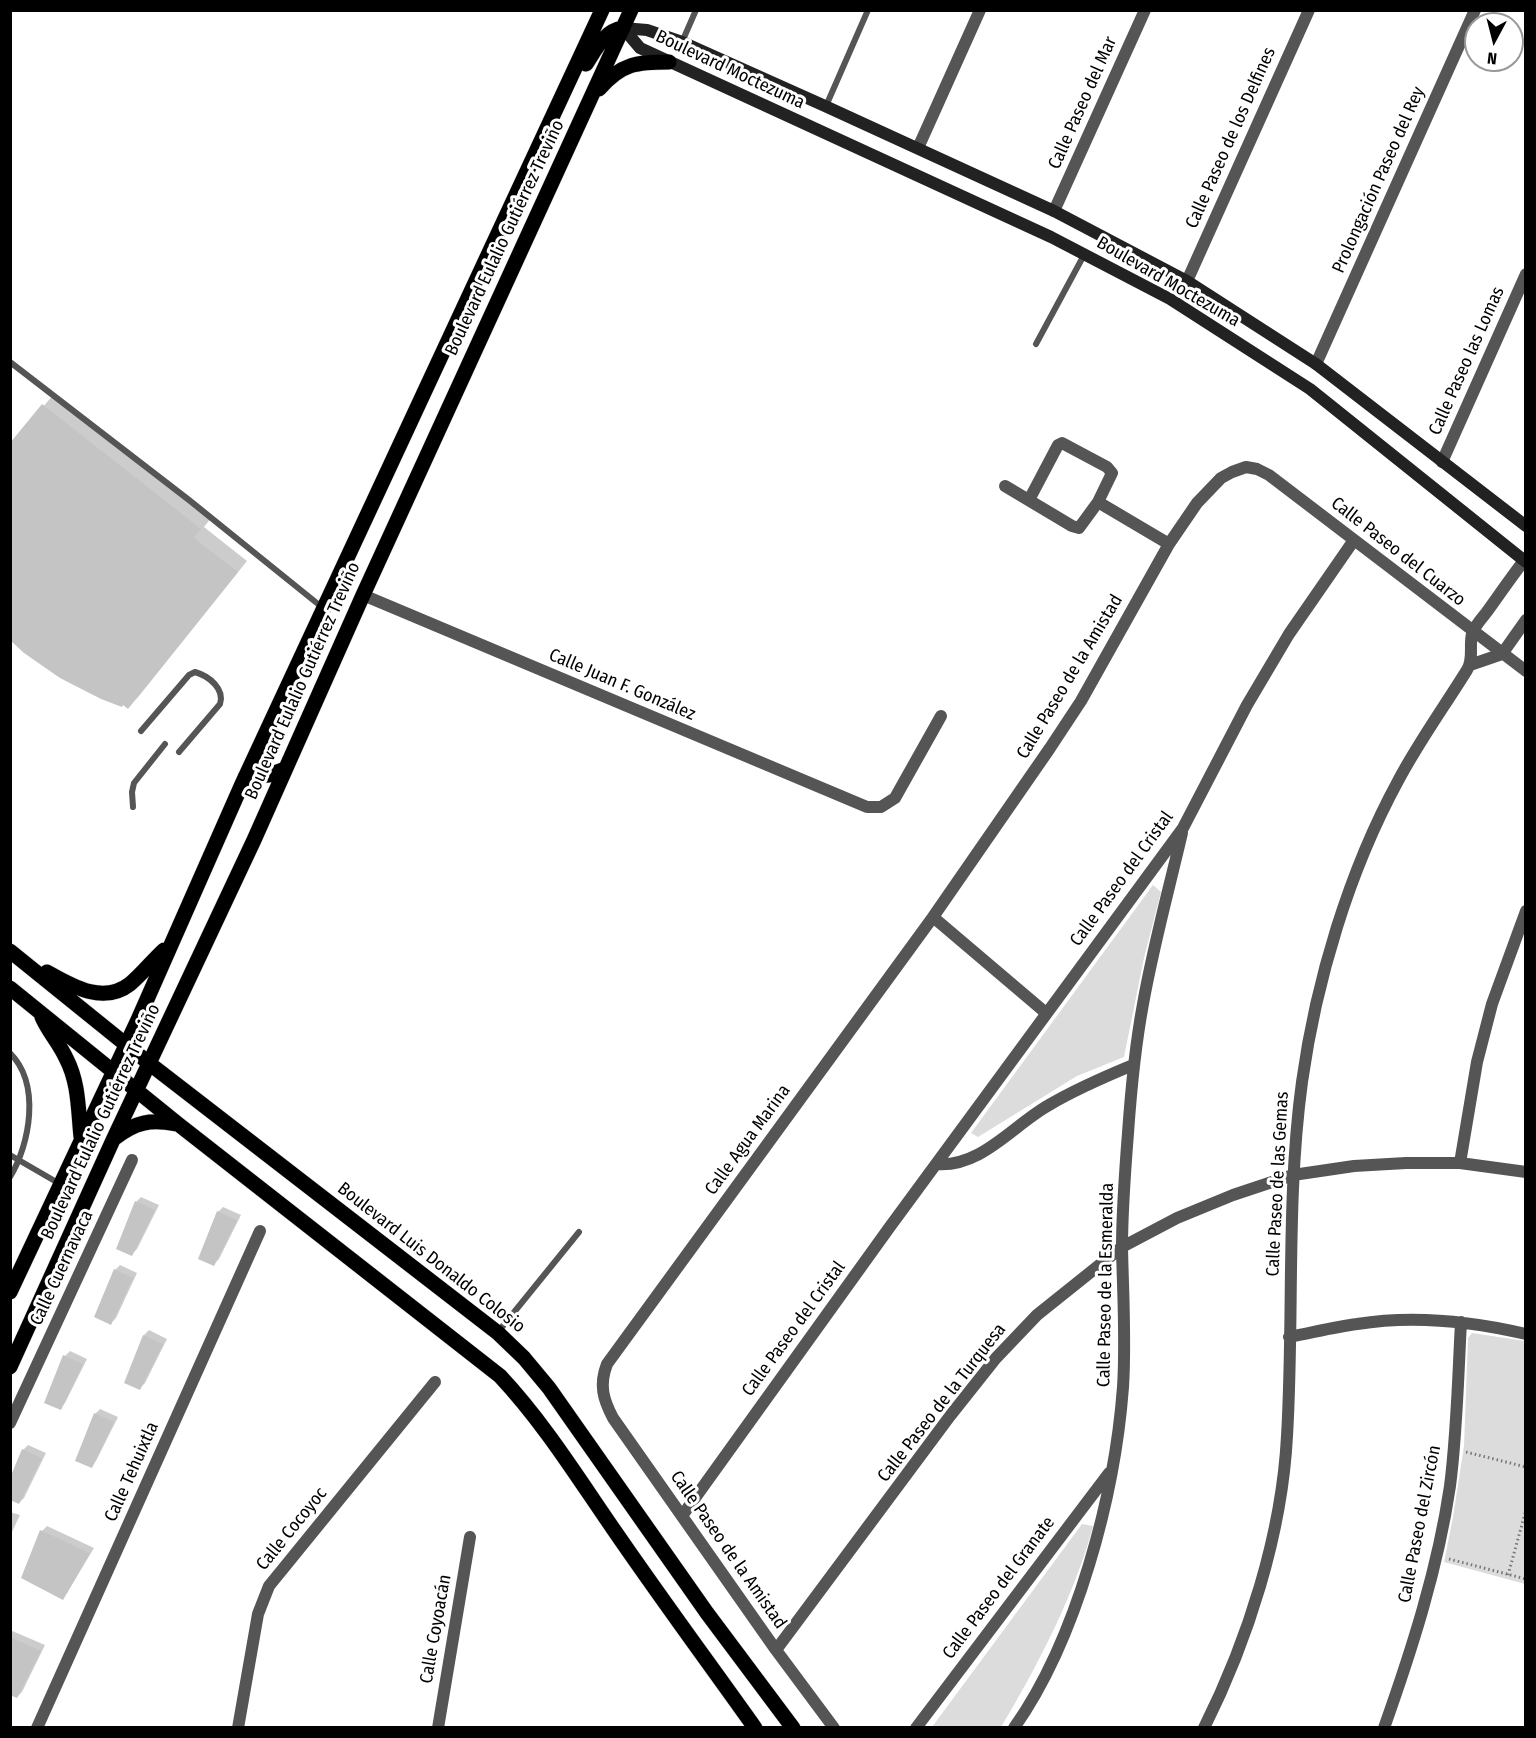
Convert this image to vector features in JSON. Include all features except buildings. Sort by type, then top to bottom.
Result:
[{"type":"main road","name":"Boulevard Eulalio Gutiérrez Treviño","points":[[10,1292],[126,1044],[245,777],[602,10]]},
{"type":"main road","points":[[567,86],[602,40],[609,33],[623,28],[617,10]]},
{"type":"main road","name":"Boulevard Eulalio Gutiérrez Treviño","points":[[10,1367],[631,10]]},
{"type":"main road","name":"Boulevard Moctezuma","points":[[623,28],[647,30],[682,42],[825,106],[1054,211],[1186,280],[1316,364],[1526,526]]},
{"type":"main road","name":"Boulevard Moctezuma","points":[[623,28],[640,48],[1051,237],[1170,299],[1310,389],[1525,560]]},
{"type":"main road","points":[[588,102],[620,69],[644,62],[669,62]]},
{"type":"main road","points":[[245,777],[269,775],[285,769]]},
{"type":"main road","points":[[15,955],[77,988],[93,993],[108,993],[120,990],[131,983],[171,944]]},
{"type":"main road","name":"Boulevard Luis Donaldo Colosio","points":[[15,955],[150,1064],[498,1333],[524,1358],[549,1388],[707,1613],[793,1728]]},
{"type":"main road","points":[[10,988],[178,1124],[500,1376],[544,1429],[670,1611],[755,1728]]},
{"type":"main road","points":[[39,1011],[72,1071],[79,1102],[81,1140]]},
{"type":"main road","points":[[113,1140],[125,1130],[148,1120],[178,1124]]},
{"type":"street","points":[[918,148],[980,10]]},
{"type":"street","name":"Calle Paseo del Mar","points":[[1054,211],[1145,10]]},
{"type":"street","name":"Calle Paseo de los Delfines","points":[[1186,280],[1309,10]]},
{"type":"street","name":"Prolongación Paseo del Rey","points":[[1316,364],[1475,10]]},
{"type":"street","name":"Calle Paseo las Lomas","points":[[1442,462],[1526,274]]},
{"type":"street","points":[[1005,486],[1075,528],[1082,526],[1098,502],[1112,476],[1111,469],[1062,443],[1058,446],[1029,500]]},
{"type":"street","name":"Calle Paseo del Cuarzo","points":[[1246,467],[1269,475],[1526,671]]},
{"type":"street","name":"Calle Paseo de la Amistad","points":[[933,917],[1081,700],[1169,544],[1209,489],[1221,478],[1246,467]]},
{"type":"street","points":[[1098,502],[1169,544]]},
{"type":"street","name":"Calle Paseo del Cristal","points":[[682,1516],[936,1164],[1183,828],[1247,705],[1289,634],[1354,540]]},
{"type":"street","points":[[1472,632],[1525,560]]},
{"type":"street","name":"Calle Juan F. González","points":[[363,596],[867,807],[881,807],[895,798],[941,716]]},
{"type":"street","points":[[1470,665],[1502,654],[1526,620]]},
{"type":"street","name":"Calle Paseo de las Gemas","points":[[1204,1728],[1244,1632],[1265,1567],[1278,1511],[1287,1438],[1293,1175],[1302,1083],[1324,972],[1347,898],[1378,823],[1398,781],[1470,665],[1472,632]]},
{"type":"street","name":"Calle Paseo de la Esmeralda","points":[[1014,1728],[1051,1665],[1079,1594],[1098,1531],[1118,1433],[1123,1386],[1125,1317],[1122,1247],[1133,1065],[1143,1002],[1183,828]]},
{"type":"street","points":[[1460,1163],[1477,1062],[1492,1004],[1526,911]]},
{"type":"street","points":[[933,917],[1046,1013]]},
{"type":"street","name":"Calle Agua Marina","points":[[602,1388],[607,1364],[933,917]]},
{"type":"street","points":[[936,1164],[948,1165],[964,1161],[986,1149],[1046,1106],[1082,1086],[1133,1065]]},
{"type":"street","name":"Calle Cuernavaca","points":[[10,1423],[132,1160]]},
{"type":"street","name":"Calle Paseo de la Turquesa","points":[[776,1650],[950,1416],[996,1358],[1037,1315],[1122,1247],[1177,1218],[1293,1175],[1354,1166],[1406,1163],[1460,1163],[1526,1172]]},
{"type":"street","name":"Calle Tehuixtla","points":[[37,1728],[260,1231]]},
{"type":"street","points":[[1289,1337],[1399,1320],[1461,1322],[1498,1327],[1526,1334]]},
{"type":"street","name":"Calle Paseo del Zircón","points":[[1384,1728],[1425,1600],[1447,1498],[1456,1430],[1461,1322]]},
{"type":"street","name":"Calle Cocoyoc","points":[[238,1728],[258,1614],[269,1586],[435,1382]]},
{"type":"street","name":"Calle Paseo de la Amistad","points":[[602,1388],[605,1402],[613,1418],[776,1650],[834,1728]]},
{"type":"street","name":"Calle Paseo del Granate","points":[[916,1728],[1111,1470]]},
{"type":"street","name":"Calle Coyoacán","points":[[438,1728],[470,1537]]},
{"type":"lane","points":[[682,42],[696,10]]},
{"type":"lane","points":[[825,106],[868,10]]},
{"type":"lane","points":[[1036,344],[1084,255]]},
{"type":"lane","points":[[10,362],[180,493],[324,609]]},
{"type":"lane","points":[[141,731],[189,675],[195,672],[203,674],[221,691],[220,704],[178,752]]},
{"type":"lane","points":[[134,807],[132,792],[134,783],[165,744]]},
{"type":"lane","points":[[10,1053],[21,1067],[25,1077],[29,1108],[26,1143],[20,1161],[10,1177]]},
{"type":"lane","points":[[10,1155],[60,1185]]},
{"type":"lane","points":[[498,1333],[579,1232]]},
{"type":"path","points":[[1465,1463],[1468,1444]]},
{"type":"path","points":[[1467,1452],[1526,1467]]},
{"type":"path","points":[[1509,1575],[1526,1510]]},
{"type":"path","points":[[1450,1550],[1448,1559],[1526,1579]]},
{"type":"shaded area","points":[[1153,885],[1161,892],[1144,958],[1124,1057],[1077,1076],[978,1137],[971,1133]]},
{"type":"shaded area","points":[[1472,1333],[1525,1341],[1525,1584],[1444,1562],[1464,1446],[1468,1338]]},
{"type":"shaded area","points":[[1082,1524],[1093,1526],[1066,1603],[1028,1680],[1001,1727],[932,1727]]}]
